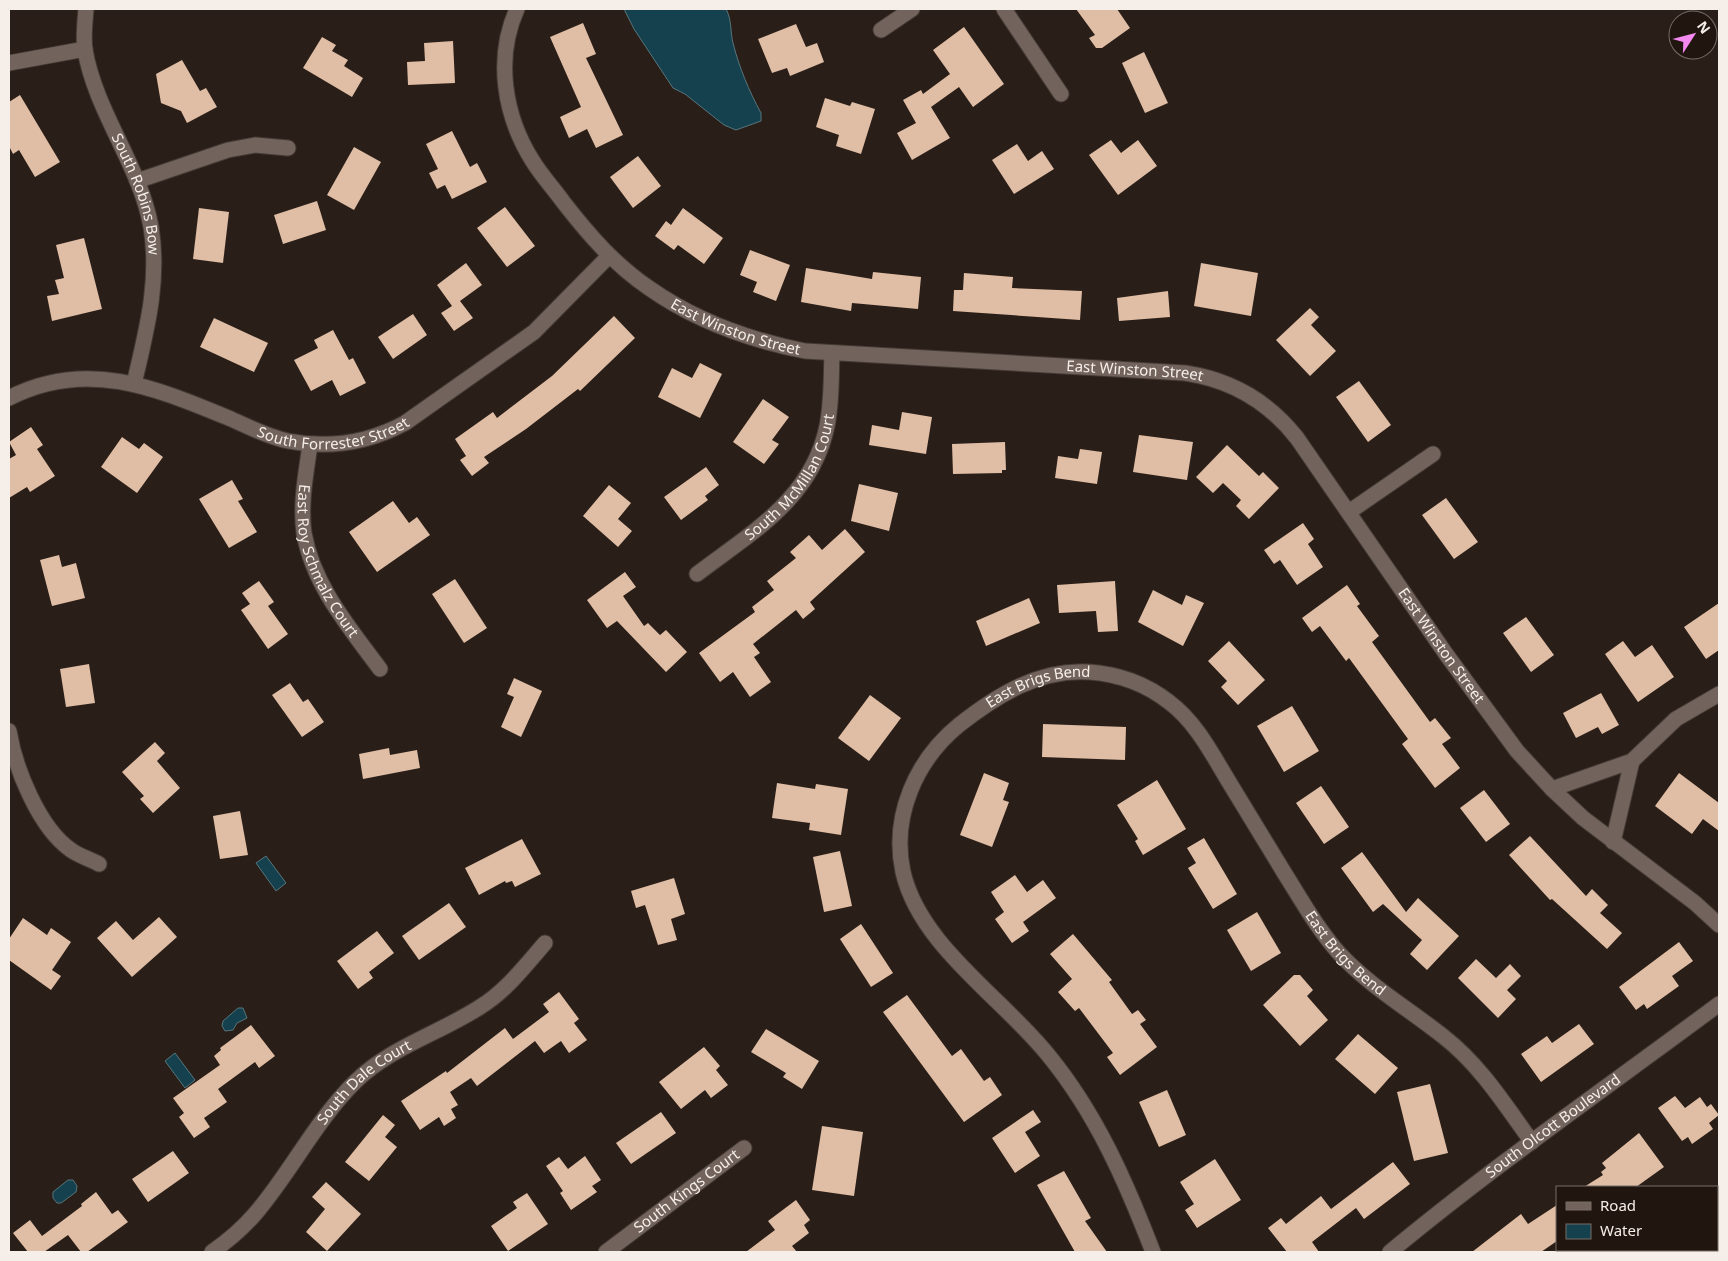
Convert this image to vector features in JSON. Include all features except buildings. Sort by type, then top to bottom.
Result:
[{"type":"street","name":"South Robins Bow","points":[[86,9],[85,49],[95,85],[137,181],[151,226],[155,271],[149,320],[134,384]]},
{"type":"street","name":"East Winston Street","points":[[517,9],[508,40],[505,62],[507,99],[514,123],[533,162],[585,230],[609,256],[648,288],[712,324],[776,345],[832,353],[1186,373],[1207,376],[1245,392],[1282,419],[1502,731],[1552,789],[1613,842],[1695,904],[1719,925]]},
{"type":"street","points":[[881,30],[912,9]]},
{"type":"street","points":[[1004,9],[1061,94]]},
{"type":"street","points":[[9,63],[85,49]]},
{"type":"street","points":[[137,181],[228,150],[255,145],[288,148]]},
{"type":"street","name":"South Forrester Street","points":[[9,398],[24,390],[66,378],[110,379],[134,384],[200,407],[285,441],[310,445],[337,445],[363,441],[386,434],[411,419],[534,332],[609,256]]},
{"type":"street","name":"South McMillan Court","points":[[697,574],[775,514],[790,500],[813,467],[827,425],[832,353]]},
{"type":"street","name":"East Roy Schmalz Court","points":[[310,445],[303,512],[309,552],[325,591],[380,669]]},
{"type":"street","points":[[1348,512],[1433,454]]},
{"type":"street","name":"East Brigs Bend","points":[[1153,1252],[1107,1143],[1070,1082],[1027,1030],[938,942],[914,903],[904,875],[900,850],[903,821],[909,795],[919,769],[936,747],[977,711],[1009,691],[1040,677],[1076,671],[1101,673],[1126,678],[1171,703],[1204,740],[1315,923],[1337,951],[1360,975],[1446,1038],[1472,1062],[1532,1142]]},
{"type":"street","points":[[1552,789],[1632,761],[1676,718],[1719,694]]},
{"type":"street","points":[[9,731],[16,765],[36,806],[60,841],[71,850],[99,864]]},
{"type":"street","points":[[1613,842],[1632,761]]},
{"type":"street","name":"South Dale Court","points":[[212,1252],[232,1237],[254,1215],[337,1102],[357,1080],[392,1054],[481,1007],[500,992],[545,944]]},
{"type":"street","name":"South Olcott Boulevard","points":[[1390,1252],[1435,1215],[1719,1004]]},
{"type":"street","name":"South Kings Court","points":[[606,1252],[744,1148]]},
{"type":"water","points":[[624,9],[726,9],[738,61],[748,88],[761,113],[761,121],[736,130],[724,125],[685,94],[673,88],[634,29]]},
{"type":"water","points":[[266,856],[286,883],[276,891],[256,863]]},
{"type":"water","points":[[238,1008],[243,1008],[247,1018],[237,1023],[233,1030],[225,1031],[222,1026],[223,1021]]},
{"type":"water","points":[[175,1053],[195,1080],[185,1088],[165,1061]]},
{"type":"water","points":[[68,1180],[73,1180],[77,1186],[76,1192],[61,1203],[57,1203],[53,1198],[53,1192]]}]
